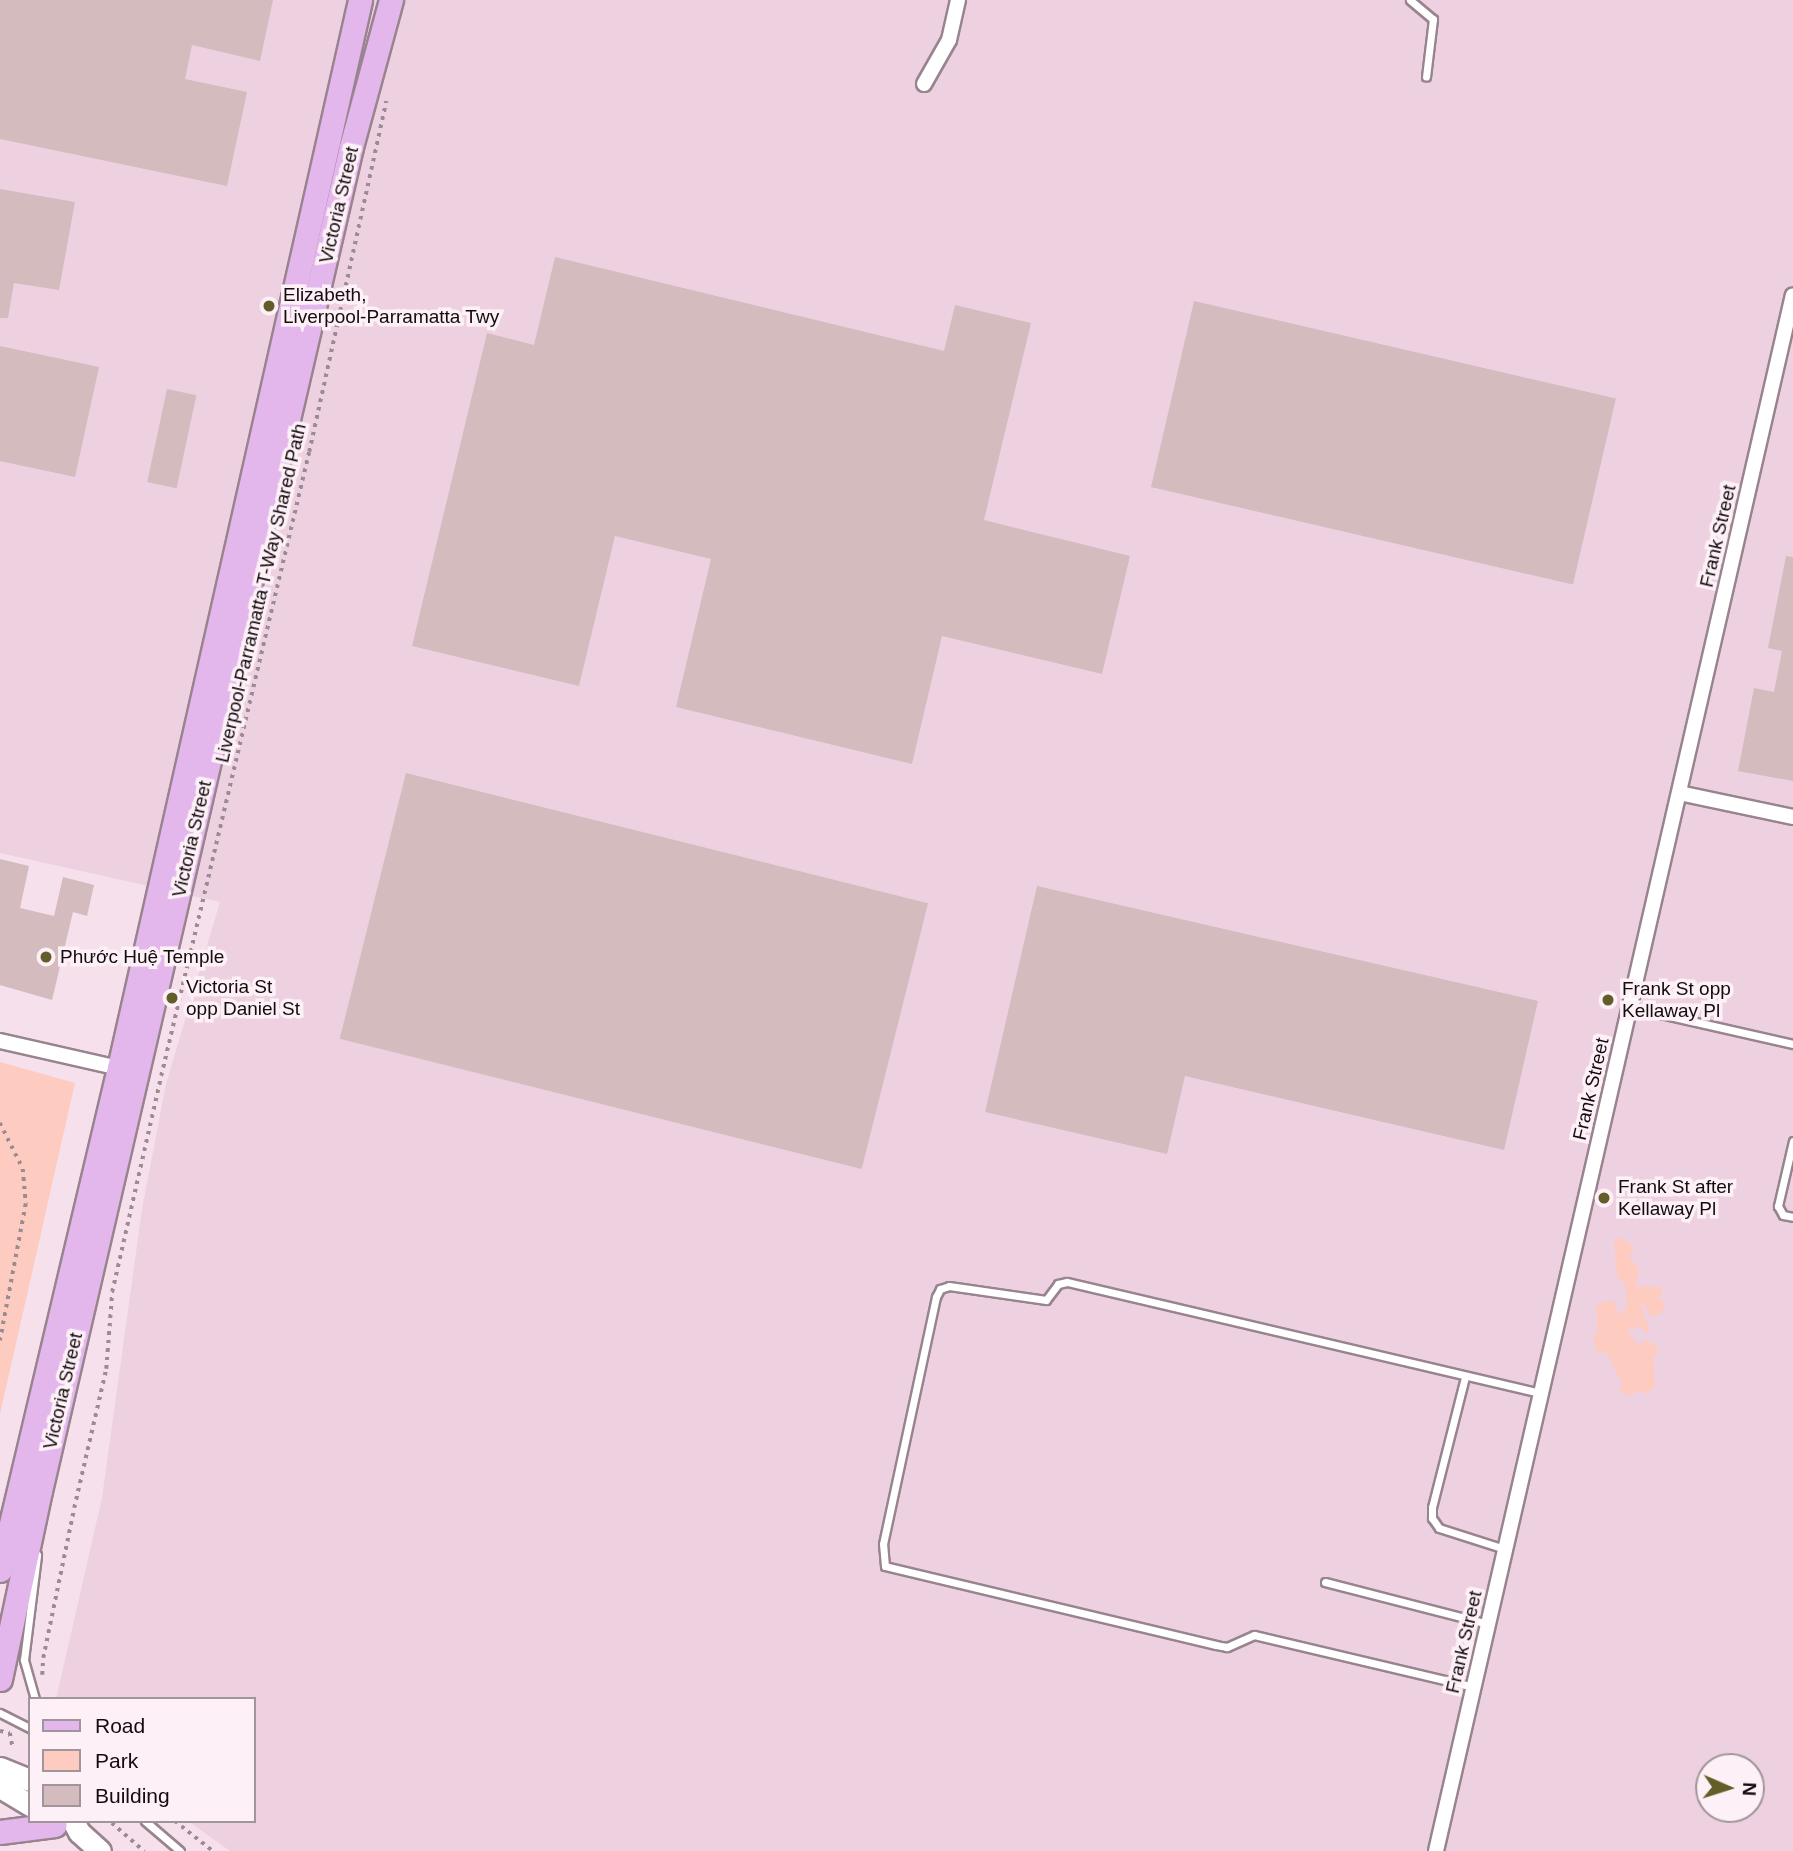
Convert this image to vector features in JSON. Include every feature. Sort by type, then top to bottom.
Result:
[{"type":"main road","name":"Victoria Street","points":[[0,1570],[119,1068],[360,0]]},
{"type":"main road","name":"Victoria Street","points":[[0,1679],[40,1491],[351,147],[391,0]]},
{"type":"main road","points":[[0,1832],[64,1825]]},
{"type":"street","points":[[923,84],[950,40],[958,0]]},
{"type":"street","name":"Frank Street","points":[[1436,1851],[1793,295]]},
{"type":"street","points":[[1679,793],[1793,817]]},
{"type":"street","points":[[0,1041],[119,1068]]},
{"type":"street","points":[[0,1768],[28,1779]]},
{"type":"street","points":[[0,1787],[28,1804]]},
{"type":"street","points":[[64,1825],[100,1851]]},
{"type":"lane","points":[[1410,0],[1433,19],[1426,76]]},
{"type":"lane","points":[[1630,1007],[1793,1044]]},
{"type":"lane","points":[[1793,1141],[1778,1206],[1783,1215],[1793,1217]]},
{"type":"lane","points":[[1474,1687],[1254,1635],[1227,1647],[1216,1645],[892,1570],[885,1566],[883,1544],[936,1297],[940,1289],[949,1286],[971,1286],[1037,1301],[1046,1300],[1058,1284],[1067,1282],[1541,1394]]},
{"type":"lane","points":[[1465,1377],[1432,1507],[1432,1518],[1439,1528],[1505,1549]]},
{"type":"lane","points":[[33,1697],[24,1660],[35,1580],[40,1491]]},
{"type":"lane","points":[[1325,1582],[1488,1624]]},
{"type":"lane","points":[[0,1713],[28,1727]]},
{"type":"lane","points":[[147,1823],[180,1851]]},
{"type":"path","name":"Liverpool-Parramatta T-Way Shared Path","points":[[43,1684],[43,1658],[106,1369],[113,1292],[309,452],[389,90]]},
{"type":"path","points":[[0,1123],[23,1169],[26,1204],[0,1341]]},
{"type":"path","points":[[0,1731],[10,1733],[13,1748]]},
{"type":"path","points":[[112,1823],[144,1851]]},
{"type":"path","points":[[177,1823],[213,1851]]},
{"type":"shaded area","points":[[0,0],[1793,0],[1793,1851],[230,1851],[191,1823],[256,1823],[256,1697],[56,1697],[102,1498],[142,1209],[166,1084],[220,902],[0,853]]},
{"type":"green space","points":[[0,1062],[75,1083],[0,1414]]},
{"type":"green space","points":[[1622,1238],[1634,1247],[1629,1256],[1639,1269],[1636,1286],[1662,1287],[1662,1297],[1657,1298],[1665,1303],[1662,1313],[1651,1317],[1644,1304],[1641,1305],[1649,1329],[1647,1334],[1639,1325],[1635,1329],[1626,1329],[1639,1346],[1646,1340],[1656,1345],[1658,1354],[1653,1357],[1655,1385],[1647,1394],[1637,1391],[1631,1396],[1619,1391],[1622,1383],[1606,1352],[1597,1354],[1593,1337],[1598,1331],[1596,1304],[1613,1300],[1620,1316],[1627,1305],[1625,1284],[1617,1277],[1615,1253],[1614,1239]]},
{"type":"building","points":[[0,0],[273,0],[260,61],[192,45],[185,79],[247,92],[227,186],[0,139]]},
{"type":"building","points":[[0,189],[75,202],[59,290],[14,283],[8,318],[0,318]]},
{"type":"building","points":[[555,257],[944,351],[955,305],[1031,323],[984,520],[1130,556],[1102,674],[942,636],[912,764],[676,707],[711,559],[615,536],[579,686],[412,646],[487,333],[534,345]]},
{"type":"building","points":[[1194,301],[1616,398],[1573,585],[1151,487]]},
{"type":"building","points":[[0,346],[99,367],[75,477],[0,461]]},
{"type":"building","points":[[167,389],[196,395],[177,488],[147,482]]},
{"type":"building","points":[[1786,556],[1793,557],[1793,781],[1738,771],[1754,688],[1774,692],[1782,651],[1768,648]]},
{"type":"building","points":[[406,773],[928,903],[862,1169],[340,1039]]},
{"type":"building","points":[[0,859],[29,866],[20,908],[54,916],[63,877],[94,885],[87,916],[73,912],[52,1000],[0,985]]},
{"type":"building","points":[[1037,886],[1538,1001],[1504,1150],[1185,1076],[1167,1154],[985,1112]]},
{"type":"place","name":"Elizabeth, Liverpool-Parramatta Twy","points":[[269,306]]},
{"type":"place","name":"Phước Huệ Temple","points":[[46,957]]},
{"type":"place","name":"Victoria St opp Daniel St","points":[[172,998]]},
{"type":"place","name":"Frank St opp Kellaway Pl","points":[[1608,1000]]},
{"type":"place","name":"Frank St after Kellaway Pl","points":[[1604,1198]]}]
